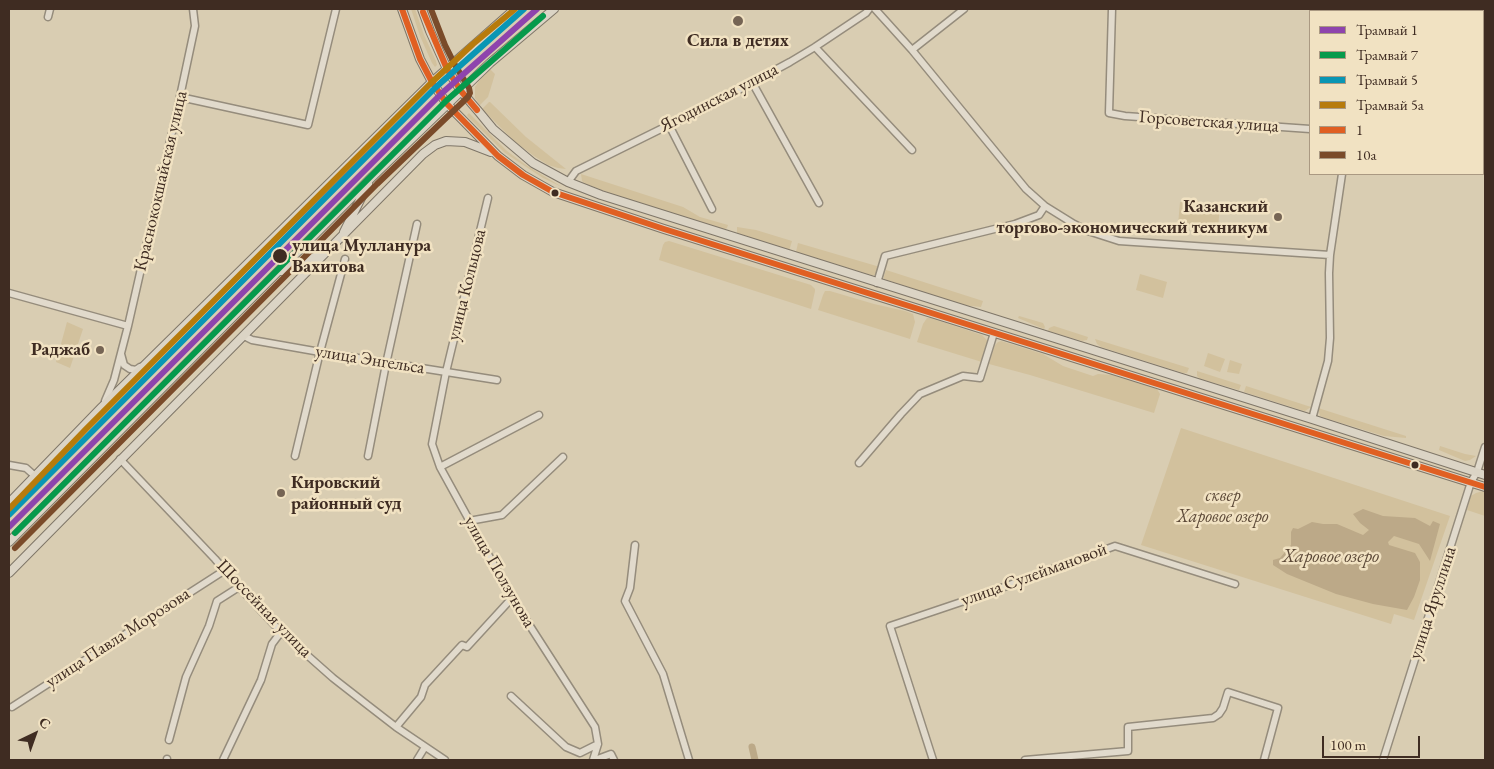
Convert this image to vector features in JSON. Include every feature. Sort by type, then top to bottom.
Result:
[{"type":"main road","points":[[402,9],[420,59],[432,82],[447,104],[498,156],[523,175],[563,196],[1485,487]]},
{"type":"main road","points":[[422,9],[447,68],[461,91],[493,129],[532,163],[568,182],[601,195],[877,283],[1481,473]]},
{"type":"main road","points":[[102,407],[432,82],[515,9]]},
{"type":"main road","points":[[9,542],[371,178],[490,63],[554,9]]},
{"type":"main road","points":[[9,573],[423,154],[435,145],[446,141],[465,142],[498,156]]},
{"type":"main road","points":[[340,238],[371,178]]},
{"type":"main road","points":[[278,273],[326,253]]},
{"type":"main road","name":"Краснококшайская улица","points":[[9,503],[102,407]]},
{"type":"street","points":[[48,17],[50,9]]},
{"type":"street","name":"Краснококшайская улица","points":[[102,407],[110,391],[128,326],[196,26],[193,9]]},
{"type":"street","points":[[180,96],[308,125],[336,9]]},
{"type":"street","name":"Ягодинская улица","points":[[568,182],[576,171],[696,113],[815,47],[866,13],[869,9]]},
{"type":"street","points":[[875,9],[912,50],[1026,189],[1045,206],[1088,231],[1119,241],[1330,255]]},
{"type":"street","points":[[912,50],[964,9]]},
{"type":"street","name":"Горсоветская улица","points":[[1112,9],[1108,113],[1125,116],[1309,129]]},
{"type":"street","points":[[815,47],[912,150]]},
{"type":"street","points":[[752,82],[820,203]]},
{"type":"street","points":[[669,125],[712,209]]},
{"type":"street","points":[[1312,419],[1328,361],[1330,338],[1330,255],[1342,175]]},
{"type":"street","name":"улица Кольцова","points":[[446,372],[488,198]]},
{"type":"street","points":[[877,283],[885,256],[1015,224],[1040,215],[1045,206]]},
{"type":"street","points":[[368,456],[417,224]]},
{"type":"street","points":[[295,456],[320,352],[346,259]]},
{"type":"street","points":[[9,293],[128,326]]},
{"type":"street","points":[[859,463],[920,394],[963,376],[980,378],[994,333]]},
{"type":"street","name":"улица Энгельса","points":[[244,336],[252,340],[386,364],[497,380]]},
{"type":"street","points":[[120,353],[124,365],[133,370],[138,369],[153,357]]},
{"type":"street","name":"улица Ползунова","points":[[446,372],[432,444],[440,467],[512,598],[595,727],[598,744]]},
{"type":"street","points":[[440,467],[539,415]]},
{"type":"street","name":"улица Яруллина","points":[[1383,760],[1472,482],[1481,473],[1485,447]]},
{"type":"street","points":[[469,521],[502,516],[563,458]]},
{"type":"street","name":"Шоссейная улица","points":[[120,459],[281,632],[333,678],[396,727],[445,760]]},
{"type":"street","points":[[9,465],[26,468],[34,476]]},
{"type":"street","points":[[636,546],[630,588],[625,601],[663,674],[689,760]]},
{"type":"street","name":"улица Сулеймановой","points":[[933,760],[890,626],[985,594],[1115,546],[1235,584]]},
{"type":"street","name":"улица Павла Морозова","points":[[12,707],[225,570]]},
{"type":"street","points":[[169,740],[186,677],[210,626],[217,601],[239,587]]},
{"type":"street","points":[[396,727],[421,698],[425,685],[462,645],[468,647],[512,598]]},
{"type":"street","points":[[223,760],[261,680],[272,644],[281,632]]},
{"type":"street","points":[[1025,760],[1128,751],[1128,727],[1213,718],[1224,708],[1228,692],[1278,708],[1264,760]]},
{"type":"street","points":[[511,696],[566,747],[580,752],[598,744]]},
{"type":"street","points":[[594,760],[598,744]]},
{"type":"street","points":[[417,760],[425,747]]},
{"type":"street","points":[[594,760],[611,754],[614,760]]},
{"type":"green space","points":[[411,9],[415,9],[436,61],[437,65],[435,67],[420,36]]},
{"type":"green space","points":[[490,69],[495,74],[488,97],[480,105],[475,98],[475,87]]},
{"type":"green space","points":[[489,102],[526,137],[566,169],[548,165],[514,141],[482,109]]},
{"type":"green space","points":[[469,113],[507,151],[562,187],[543,178],[505,153],[468,117]]},
{"type":"green space","points":[[581,174],[683,207],[700,217],[728,225],[727,228],[724,230],[622,198],[584,183]]},
{"type":"green space","points":[[1180,202],[1220,205],[1218,228],[1178,225]]},
{"type":"green space","points":[[737,227],[756,230],[792,241],[789,251],[737,233]]},
{"type":"green space","points":[[669,241],[811,285],[815,291],[811,309],[659,260],[663,245]]},
{"type":"green space","points":[[798,243],[880,267],[875,275],[871,275],[796,252]]},
{"type":"green space","points":[[886,270],[983,301],[981,307],[962,305],[884,279]]},
{"type":"green space","points":[[1140,274],[1167,282],[1163,298],[1136,290]]},
{"type":"green space","points":[[825,291],[913,314],[915,322],[910,339],[818,310]]},
{"type":"green space","points":[[1019,316],[1043,323],[1045,327],[1044,329],[1018,318]]},
{"type":"green space","points":[[927,318],[982,335],[987,340],[987,345],[982,362],[917,342]]},
{"type":"green space","points":[[67,322],[83,329],[70,368],[56,362]]},
{"type":"green space","points":[[1054,326],[1088,337],[1087,340],[1082,341],[1048,331],[1049,328]]},
{"type":"green space","points":[[1095,339],[1189,368],[1187,373],[1183,373],[1101,347]]},
{"type":"green space","points":[[1001,341],[1043,354],[1063,366],[1093,376],[1098,374],[1112,375],[1157,389],[1160,394],[1154,413],[989,364],[995,345]]},
{"type":"green space","points":[[1208,353],[1225,359],[1220,372],[1204,366]]},
{"type":"green space","points":[[1230,360],[1242,364],[1239,374],[1227,372]]},
{"type":"green space","points":[[1197,371],[1241,385],[1239,390],[1200,379],[1197,376]]},
{"type":"green space","points":[[1246,386],[1311,407],[1305,411],[1244,392]]},
{"type":"green space","points":[[1318,408],[1406,436],[1406,438],[1384,436],[1325,418],[1320,416]]},
{"type":"green space","name":"сквер Харовое озеро","points":[[1181,428],[1450,516],[1414,620],[1394,614],[1391,624],[1141,545]]},
{"type":"green space","points":[[1440,446],[1476,456],[1465,461],[1439,450]]},
{"type":"green space","points":[[1483,491],[1485,492],[1485,516],[1467,510],[1471,496]]},
{"type":"water","name":"Харовое озеро","points":[[1363,509],[1383,516],[1415,518],[1430,526],[1433,521],[1440,524],[1430,561],[1419,544],[1394,536],[1388,542],[1389,545],[1415,553],[1420,562],[1420,580],[1407,610],[1373,604],[1336,594],[1287,574],[1273,565],[1273,560],[1280,558],[1291,545],[1291,532],[1293,528],[1298,529],[1312,522],[1337,524],[1363,535],[1369,530],[1353,514]]},
{"type":"waterway","points":[[752,747],[755,760]]},
{"type":"tram line","name":"5а","points":[[9,509],[86,429],[431,83],[473,44],[515,9]]},
{"type":"tram line","name":"5","points":[[9,515],[435,88],[524,9]]},
{"type":"tram line","name":"1","points":[[9,527],[441,94],[537,9]]},
{"type":"tram line","name":"7","points":[[15,533],[447,100],[543,16]]},
{"type":"transit line","name":"1","points":[[402,9],[420,59],[432,82],[447,104],[498,156],[523,175],[553,192],[664,229],[1485,487]]},
{"type":"transit line","name":"10а","points":[[15,548],[377,184],[468,97],[470,93],[469,88],[445,45],[431,9]]},
{"type":"transit line","name":"1","points":[[423,12],[447,69],[461,91],[477,110]]},
{"type":"place","name":"Сила в детях","points":[[738,21]]},
{"type":"place","name":"Казанский торгово-экономический техникум","points":[[1278,217]]},
{"type":"place","name":"улица Мулланура Вахитова","points":[[280,256]]},
{"type":"place","name":"Раджаб","points":[[100,350]]},
{"type":"place","name":"Кировский районный суд","points":[[281,493]]}]
